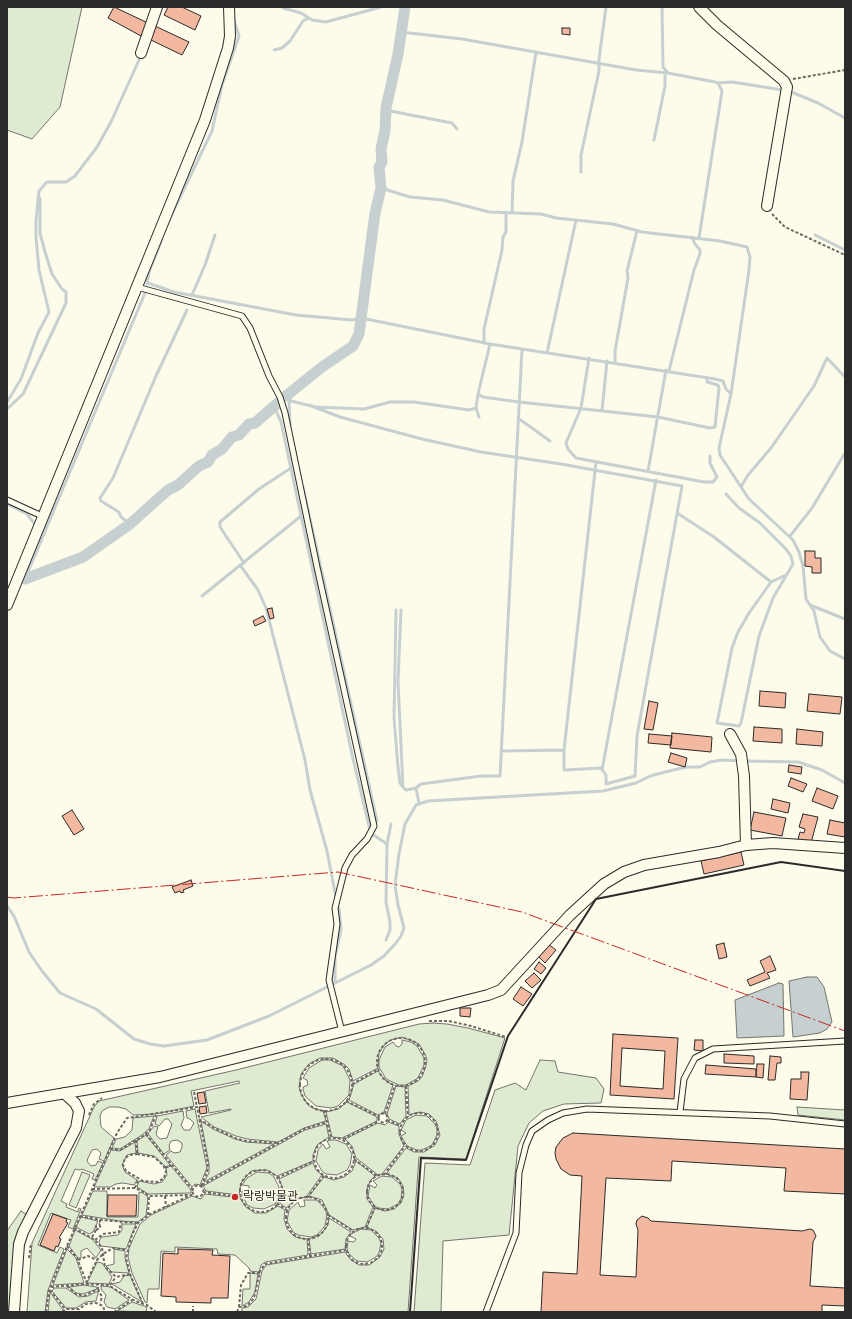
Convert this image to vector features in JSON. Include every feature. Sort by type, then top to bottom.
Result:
[{"type":"street","points":[[141,53],[157,7]]},
{"type":"street","points":[[7,605],[207,113],[230,36],[229,7]]},
{"type":"street","points":[[699,7],[716,25],[784,80],[787,87],[767,206]]},
{"type":"street","points":[[730,734],[741,754],[744,776],[746,845]]},
{"type":"street","points":[[7,1103],[64,1092],[160,1077],[488,995],[501,990],[570,915],[604,884],[624,872],[644,865],[719,852],[746,845],[773,843],[845,848]]},
{"type":"street","points":[[14,1312],[19,1244],[23,1232],[76,1128],[79,1111],[75,1103],[64,1092]]},
{"type":"lane","points":[[137,287],[242,316],[250,328],[269,376],[280,397],[285,413],[323,597],[374,826],[367,839],[352,855],[345,868],[335,908],[337,924],[329,980],[342,1032]]},
{"type":"lane","points":[[7,500],[44,517]]},
{"type":"lane","points":[[680,1112],[684,1079],[696,1058],[713,1049],[845,1041]]},
{"type":"lane","points":[[486,1312],[516,1233],[519,1173],[526,1145],[532,1132],[548,1120],[563,1113],[587,1109],[770,1116],[845,1124]]},
{"type":"path","points":[[784,80],[845,70]]},
{"type":"path","points":[[767,206],[771,213],[786,227],[845,255]]},
{"type":"path","points":[[426,1022],[448,1021],[471,1026],[506,1037]]},
{"type":"path","points":[[396,1039],[413,1042],[421,1049],[425,1066],[420,1076],[406,1086],[395,1085],[385,1080],[378,1069],[379,1053],[386,1044],[396,1039]]},
{"type":"path","points":[[321,1059],[339,1062],[348,1071],[352,1084],[350,1094],[346,1101],[338,1108],[324,1110],[314,1107],[309,1103],[302,1093],[301,1081],[306,1069],[321,1059]]},
{"type":"path","points":[[352,1084],[378,1069]]},
{"type":"path","points":[[395,1085],[385,1114],[387,1120],[401,1126]]},
{"type":"path","points":[[406,1086],[408,1117]]},
{"type":"path","points":[[194,1092],[208,1164],[202,1186],[203,1192]]},
{"type":"path","points":[[87,1119],[94,1104],[98,1100],[107,1096]]},
{"type":"path","points":[[346,1101],[378,1116],[385,1114]]},
{"type":"path","points":[[46,1312],[50,1288],[74,1228],[117,1133],[127,1118],[131,1116],[156,1115],[197,1107]]},
{"type":"path","points":[[324,1110],[331,1138]]},
{"type":"path","points":[[419,1113],[428,1116],[435,1122],[438,1136],[434,1145],[426,1150],[412,1150],[405,1146],[400,1136],[401,1126],[408,1117],[419,1113]]},
{"type":"path","points":[[110,1149],[120,1150],[146,1134],[153,1125],[156,1115]]},
{"type":"path","points":[[378,1116],[379,1121]]},
{"type":"path","points":[[199,1119],[235,1138],[246,1141],[278,1143]]},
{"type":"path","points":[[342,1140],[379,1121],[382,1123],[387,1120]]},
{"type":"path","points":[[193,1190],[195,1187],[202,1186],[304,1129],[327,1122]]},
{"type":"path","points":[[146,1134],[193,1190],[193,1194]]},
{"type":"path","points":[[331,1138],[342,1140],[352,1150],[354,1159],[351,1168],[344,1175],[335,1178],[324,1175],[318,1170],[314,1161],[317,1147],[324,1141],[331,1138]]},
{"type":"path","points":[[136,1140],[137,1154]]},
{"type":"path","points":[[384,1175],[405,1146]]},
{"type":"path","points":[[137,1154],[154,1157],[165,1168],[165,1175],[158,1182],[138,1180],[126,1171],[123,1165],[128,1156],[137,1154]]},
{"type":"path","points":[[354,1159],[377,1176]]},
{"type":"path","points":[[277,1178],[314,1161]]},
{"type":"path","points":[[165,1168],[172,1165]]},
{"type":"path","points":[[267,1171],[277,1178],[282,1190],[277,1203],[264,1212],[255,1211],[246,1206],[241,1197],[242,1182],[252,1172],[267,1171]]},
{"type":"path","points":[[306,1198],[324,1175]]},
{"type":"path","points":[[384,1175],[394,1177],[400,1183],[403,1191],[402,1199],[397,1206],[389,1210],[380,1210],[375,1207],[368,1198],[367,1190],[371,1182],[377,1176],[384,1175]]},
{"type":"path","points":[[135,1188],[138,1180]]},
{"type":"path","points":[[92,1189],[135,1188],[149,1196],[189,1196]]},
{"type":"path","points":[[203,1192],[241,1197]]},
{"type":"path","points":[[143,1304],[130,1274],[126,1258],[127,1250],[138,1223],[148,1216],[193,1194],[200,1196],[203,1192]]},
{"type":"path","points":[[165,1195],[166,1207]]},
{"type":"path","points":[[148,1216],[149,1196]]},
{"type":"path","points":[[328,1215],[324,1230],[317,1236],[308,1238],[296,1236],[288,1228],[286,1219],[287,1210],[297,1200],[306,1198],[317,1199],[321,1201],[328,1215],[353,1231]]},
{"type":"path","points":[[277,1203],[287,1210]]},
{"type":"path","points":[[366,1228],[375,1207]]},
{"type":"path","points":[[80,1216],[100,1220],[138,1223]]},
{"type":"path","points":[[92,1237],[96,1230],[96,1226],[100,1224],[100,1220]]},
{"type":"path","points":[[95,1240],[103,1234],[119,1232],[120,1222]]},
{"type":"path","points":[[74,1228],[92,1237],[102,1248],[105,1267],[116,1277]]},
{"type":"path","points":[[366,1228],[376,1233],[381,1240],[382,1249],[379,1257],[372,1262],[359,1264],[352,1259],[346,1250],[347,1239],[353,1231],[366,1228]]},
{"type":"path","points":[[308,1238],[310,1256]]},
{"type":"path","points":[[29,1262],[32,1239]]},
{"type":"path","points":[[67,1246],[78,1260],[86,1282]]},
{"type":"path","points":[[86,1282],[97,1260],[103,1254],[113,1248],[127,1250]]},
{"type":"path","points":[[239,1307],[247,1306],[254,1298],[262,1266],[265,1264],[346,1250]]},
{"type":"path","points":[[78,1260],[88,1256],[97,1260]]},
{"type":"path","points":[[237,1312],[239,1307],[240,1285],[248,1273],[260,1273]]},
{"type":"path","points":[[110,1285],[116,1277],[130,1274]]},
{"type":"path","points":[[50,1288],[86,1282],[98,1285],[110,1285],[132,1300],[143,1304],[156,1312]]},
{"type":"path","points":[[98,1285],[98,1289],[102,1297],[100,1303],[105,1312]]},
{"type":"path","points":[[67,1286],[70,1291],[80,1296],[87,1295],[98,1289]]},
{"type":"path","points":[[50,1288],[65,1309],[76,1310],[86,1304],[100,1303]]},
{"type":"path","points":[[115,1312],[132,1300]]},
{"type":"path","points":[[193,1306],[193,1312]]},
{"type":"green space","points":[[7,7],[82,7],[60,107],[32,139],[7,130]]},
{"type":"green space","points":[[433,1023],[468,1028],[505,1038],[466,1159],[419,1157],[408,1312],[242,1312],[242,1308],[248,1307],[256,1299],[262,1271],[266,1265],[345,1252],[351,1260],[359,1265],[369,1265],[380,1257],[384,1249],[383,1239],[377,1232],[367,1227],[375,1208],[385,1211],[394,1209],[401,1203],[404,1195],[403,1186],[398,1178],[386,1174],[406,1148],[414,1152],[424,1152],[435,1145],[440,1135],[436,1121],[429,1114],[420,1112],[409,1115],[408,1086],[418,1081],[422,1077],[427,1060],[419,1044],[402,1037],[386,1043],[379,1053],[378,1068],[353,1081],[349,1069],[333,1058],[320,1058],[309,1064],[301,1074],[299,1087],[301,1094],[308,1105],[323,1111],[326,1121],[304,1128],[278,1142],[247,1139],[236,1136],[214,1127],[201,1117],[231,1110],[209,1113],[205,1091],[240,1083],[239,1081],[191,1091],[194,1106],[155,1114],[133,1115],[126,1109],[118,1107],[109,1107],[102,1111],[100,1116],[101,1127],[114,1138],[104,1161],[99,1159],[101,1153],[97,1149],[92,1150],[88,1158],[87,1161],[91,1166],[96,1165],[98,1161],[103,1163],[95,1180],[92,1179],[94,1174],[82,1169],[75,1169],[61,1201],[67,1204],[66,1207],[78,1212],[79,1208],[81,1209],[73,1229],[68,1227],[71,1220],[51,1213],[38,1245],[57,1253],[60,1247],[64,1249],[48,1290],[45,1312],[27,1312],[32,1243],[94,1107],[99,1101],[236,1070],[419,1024]]},
{"type":"green space","points":[[402,1040],[411,1042],[417,1046],[424,1058],[424,1065],[418,1078],[406,1085],[399,1085],[386,1079],[379,1067],[379,1060],[385,1047],[393,1042],[399,1047],[402,1044]]},
{"type":"green space","points":[[322,1060],[330,1060],[343,1066],[350,1080],[349,1095],[338,1106],[331,1108],[316,1106],[305,1096],[303,1089],[303,1087],[308,1085],[307,1080],[303,1078],[309,1068]]},
{"type":"green space","points":[[540,1060],[555,1061],[558,1072],[596,1078],[604,1089],[601,1103],[564,1104],[543,1111],[529,1123],[518,1146],[509,1235],[443,1241],[441,1312],[414,1312],[425,1163],[470,1165],[495,1090],[515,1083],[526,1090]]},
{"type":"green space","points":[[378,1071],[385,1080],[393,1085],[384,1112],[378,1115],[349,1100],[354,1084]]},
{"type":"green space","points":[[396,1086],[405,1087],[406,1116],[400,1124],[389,1119],[387,1114]]},
{"type":"green space","points":[[347,1102],[377,1117],[377,1121],[342,1138],[332,1137],[326,1112],[338,1109]]},
{"type":"green space","points":[[797,1107],[845,1110],[845,1120],[798,1115]]},
{"type":"green space","points":[[195,1109],[207,1168],[200,1185],[195,1184],[192,1187],[166,1155],[171,1151],[174,1153],[180,1152],[182,1143],[177,1140],[171,1141],[169,1146],[170,1150],[164,1154],[148,1134],[154,1126],[158,1127],[156,1134],[160,1139],[167,1138],[172,1124],[168,1119],[165,1119],[159,1126],[155,1124],[157,1116],[183,1111],[184,1118],[181,1125],[184,1130],[190,1130],[194,1123],[187,1118],[186,1111]]},
{"type":"green space","points":[[416,1115],[427,1116],[435,1124],[437,1129],[437,1135],[432,1145],[422,1150],[417,1150],[407,1146],[401,1136],[406,1133],[401,1130],[406,1120]]},
{"type":"green space","points":[[154,1116],[149,1129],[142,1135],[120,1149],[112,1148],[116,1139],[125,1137],[132,1130],[133,1118]]},
{"type":"green space","points":[[201,1121],[213,1129],[235,1139],[246,1142],[274,1144],[204,1182],[209,1173],[209,1164]]},
{"type":"green space","points":[[388,1122],[399,1126],[399,1134],[404,1146],[382,1174],[378,1175],[356,1158],[352,1146],[345,1139],[378,1123],[385,1125]]},
{"type":"green space","points":[[326,1124],[329,1137],[317,1145],[313,1155],[313,1161],[277,1176],[267,1170],[251,1171],[241,1183],[239,1195],[206,1191],[203,1186],[305,1130]]},
{"type":"green space","points":[[146,1135],[170,1165],[166,1167],[154,1156],[138,1153],[137,1141]]},
{"type":"green space","points":[[336,1140],[346,1144],[352,1154],[350,1165],[347,1170],[337,1175],[326,1174],[322,1171],[316,1161],[318,1150],[323,1144],[326,1149],[330,1147],[327,1141]]},
{"type":"green space","points":[[135,1142],[136,1153],[127,1155],[122,1165],[125,1172],[137,1180],[134,1185],[123,1183],[110,1187],[94,1187],[111,1150],[120,1151]]},
{"type":"green space","points":[[356,1161],[375,1176],[370,1181],[367,1190],[367,1199],[373,1207],[365,1227],[353,1230],[329,1215],[322,1200],[309,1196],[324,1177],[334,1180],[344,1177],[352,1171]]},
{"type":"green space","points":[[313,1163],[316,1170],[322,1175],[306,1197],[297,1199],[286,1208],[280,1203],[283,1189],[279,1179]]},
{"type":"green space","points":[[171,1166],[191,1190],[191,1193],[148,1194],[137,1187],[139,1181],[154,1184],[162,1182],[167,1175],[166,1168]]},
{"type":"green space","points":[[82,1172],[90,1175],[76,1208],[69,1205]]},
{"type":"green space","points":[[257,1172],[269,1173],[274,1177],[279,1187],[278,1199],[275,1204],[264,1209],[253,1208],[247,1205],[242,1194],[242,1191],[249,1190],[249,1186],[242,1185],[247,1178]]},
{"type":"green space","points":[[382,1176],[392,1177],[400,1184],[402,1189],[401,1199],[398,1204],[388,1209],[378,1208],[368,1196],[370,1185],[375,1188],[377,1185],[373,1181]]},
{"type":"green space","points":[[93,1191],[107,1191],[107,1217],[138,1217],[139,1192],[143,1193],[148,1197],[146,1216],[138,1222],[120,1221],[82,1215]]},
{"type":"green space","points":[[205,1194],[240,1198],[246,1207],[255,1213],[266,1213],[278,1206],[285,1210],[284,1219],[287,1229],[295,1237],[307,1239],[308,1255],[265,1262],[261,1265],[259,1272],[250,1271],[249,1268],[235,1255],[218,1254],[217,1249],[175,1247],[175,1252],[161,1251],[159,1289],[148,1289],[147,1303],[145,1302],[132,1273],[128,1257],[129,1248],[140,1224],[151,1215],[192,1196],[201,1199]]},
{"type":"green space","points":[[304,1200],[317,1200],[327,1214],[325,1226],[317,1235],[311,1237],[298,1235],[293,1232],[287,1221],[289,1210],[298,1202],[300,1207],[305,1206]]},
{"type":"green space","points":[[21,1211],[29,1216],[10,1312],[7,1312],[7,1231]]},
{"type":"green space","points":[[81,1217],[98,1221],[93,1232],[89,1234],[76,1227]]},
{"type":"green space","points":[[329,1218],[351,1232],[346,1239],[345,1249],[311,1254],[309,1239],[321,1234],[328,1225]]},
{"type":"green space","points":[[122,1224],[136,1224],[126,1249],[101,1246],[99,1242],[101,1237],[118,1235],[122,1230]]},
{"type":"green space","points":[[361,1229],[371,1230],[379,1238],[381,1243],[379,1253],[376,1257],[367,1262],[357,1261],[349,1254],[347,1249],[348,1241],[354,1242],[356,1239],[350,1236],[351,1234]]},
{"type":"green space","points":[[75,1230],[92,1239],[101,1250],[96,1258],[87,1248],[81,1251],[81,1258],[78,1258],[69,1246]]},
{"type":"green space","points":[[67,1249],[76,1258],[84,1283],[53,1285]]},
{"type":"green space","points":[[114,1249],[125,1251],[125,1258],[129,1273],[112,1272],[106,1266],[114,1264]]},
{"type":"green space","points":[[97,1262],[102,1263],[112,1277],[109,1284],[87,1283]]},
{"type":"green space","points":[[250,1273],[258,1274],[255,1292],[249,1302],[242,1306],[243,1289],[250,1289]]},
{"type":"green space","points":[[130,1275],[142,1302],[112,1284],[120,1282],[124,1276]]},
{"type":"green space","points":[[84,1285],[97,1287],[97,1289],[83,1294],[76,1293],[69,1287]]},
{"type":"green space","points":[[101,1286],[111,1287],[129,1300],[115,1309],[107,1307],[104,1302],[106,1295],[101,1289]]},
{"type":"green space","points":[[54,1288],[66,1288],[79,1297],[88,1296],[98,1291],[98,1294],[96,1301],[86,1302],[76,1308],[66,1308],[52,1291]]},
{"type":"green space","points":[[50,1292],[63,1310],[62,1312],[48,1312]]},
{"type":"green space","points":[[132,1302],[147,1307],[146,1312],[117,1311]]},
{"type":"shaded area","points":[[807,977],[817,977],[824,987],[832,1022],[827,1029],[820,1033],[793,1037],[789,981]]},
{"type":"shaded area","points":[[779,983],[783,984],[784,1036],[737,1038],[735,1000]]},
{"type":"building","points":[[114,7],[148,23],[141,36],[108,18]]},
{"type":"building","points":[[168,7],[182,7],[201,16],[195,30],[164,15]]},
{"type":"building","points":[[155,26],[189,42],[182,55],[149,39]]},
{"type":"building","points":[[562,28],[570,28],[570,35],[562,34]]},
{"type":"building","points":[[805,551],[815,551],[815,558],[821,558],[821,573],[812,573],[812,567],[805,566]]},
{"type":"building","points":[[272,608],[274,618],[270,619],[267,609]]},
{"type":"building","points":[[263,616],[266,621],[255,626],[253,621]]},
{"type":"building","points":[[760,691],[786,693],[785,708],[759,706]]},
{"type":"building","points":[[809,694],[842,697],[840,714],[807,711]]},
{"type":"building","points":[[649,701],[658,703],[653,730],[644,729]]},
{"type":"building","points":[[754,727],[782,729],[782,743],[753,741]]},
{"type":"building","points":[[797,729],[823,732],[822,746],[796,744]]},
{"type":"building","points":[[672,733],[712,737],[711,752],[670,748]]},
{"type":"building","points":[[649,734],[672,736],[671,745],[648,743]]},
{"type":"building","points":[[671,753],[687,758],[685,767],[668,762]]},
{"type":"building","points":[[789,765],[802,767],[801,774],[788,772]]},
{"type":"building","points":[[791,778],[807,784],[803,792],[788,786]]},
{"type":"building","points":[[817,788],[838,796],[833,809],[812,801]]},
{"type":"building","points":[[773,799],[790,803],[788,813],[771,809]]},
{"type":"building","points":[[72,810],[84,829],[74,835],[62,816]]},
{"type":"building","points":[[754,812],[786,818],[782,836],[750,830]]},
{"type":"building","points":[[803,814],[818,817],[811,843],[798,839],[800,832],[804,833],[805,829],[799,827]]},
{"type":"building","points":[[830,820],[845,823],[845,837],[827,834]]},
{"type":"building","points":[[741,852],[744,865],[704,874],[701,861]]},
{"type":"building","points":[[191,880],[193,886],[183,890],[184,892],[181,893],[180,891],[175,893],[172,887]]},
{"type":"building","points":[[724,943],[727,957],[719,959],[716,945]]},
{"type":"building","points":[[548,944],[556,950],[545,963],[538,956]]},
{"type":"building","points":[[770,956],[776,970],[767,973],[770,978],[750,986],[747,980],[765,972],[760,961]]},
{"type":"building","points":[[539,962],[546,968],[541,974],[534,969]]},
{"type":"building","points":[[534,973],[541,980],[532,988],[525,981]]},
{"type":"building","points":[[521,987],[532,994],[523,1006],[513,999]]},
{"type":"building","points":[[460,1008],[471,1008],[470,1017],[460,1016]]},
{"type":"building","points":[[613,1034],[678,1038],[674,1099],[610,1095]],"holes":[[[622,1048],[665,1051],[663,1089],[620,1086]]]},
{"type":"building","points":[[695,1040],[703,1040],[703,1051],[694,1050]]},
{"type":"building","points":[[724,1054],[754,1056],[754,1064],[724,1063]]},
{"type":"building","points":[[770,1056],[781,1057],[781,1063],[777,1063],[775,1080],[768,1080]]},
{"type":"building","points":[[757,1064],[764,1064],[763,1078],[756,1077]]},
{"type":"building","points":[[706,1065],[756,1069],[756,1077],[705,1074]]},
{"type":"building","points":[[801,1072],[809,1072],[807,1100],[790,1099],[791,1079],[801,1079]]},
{"type":"building","points":[[204,1092],[206,1103],[199,1104],[197,1093]]},
{"type":"building","points":[[206,1106],[207,1113],[200,1114],[199,1107]]},
{"type":"building","points":[[573,1133],[845,1149],[845,1194],[784,1191],[786,1168],[672,1161],[671,1181],[606,1178],[600,1275],[636,1277],[638,1230],[636,1224],[637,1220],[642,1216],[651,1221],[802,1231],[810,1229],[813,1230],[816,1236],[813,1242],[810,1286],[845,1288],[845,1306],[822,1305],[822,1312],[541,1312],[543,1272],[577,1274],[582,1176],[570,1175],[561,1169],[555,1153],[556,1147],[563,1138]]},
{"type":"building","points":[[108,1195],[137,1195],[136,1216],[107,1216]]},
{"type":"building","points":[[53,1214],[67,1219],[66,1222],[68,1223],[59,1238],[61,1239],[58,1247],[56,1246],[54,1251],[40,1245]]},
{"type":"building","points":[[178,1249],[213,1250],[212,1255],[230,1256],[228,1298],[211,1298],[211,1303],[176,1302],[176,1297],[161,1296],[163,1253],[178,1254]]},
{"type":"waterway","points":[[283,8],[301,13],[312,20],[326,22],[381,7]]},
{"type":"waterway","points":[[286,396],[322,367],[353,346],[359,334],[375,213],[381,188],[379,167],[382,162],[381,149],[385,131],[386,108],[398,54],[405,7]]},
{"type":"waterway","points":[[581,172],[581,155],[599,71],[599,59],[606,7]]},
{"type":"waterway","points":[[662,7],[663,67],[668,73],[718,83],[722,91],[699,238]]},
{"type":"waterway","points":[[171,216],[212,131],[222,85],[239,36],[233,17]]},
{"type":"waterway","points":[[274,50],[282,48],[290,41],[303,21],[309,18]]},
{"type":"waterway","points":[[401,32],[462,39],[636,70],[668,73]]},
{"type":"waterway","points":[[512,213],[513,181],[522,142],[536,52]]},
{"type":"waterway","points":[[7,402],[21,379],[38,333],[49,312],[39,270],[36,237],[39,191],[47,182],[66,182],[75,176],[97,147],[111,122],[139,60]]},
{"type":"waterway","points":[[654,140],[665,86],[665,72]]},
{"type":"waterway","points":[[718,83],[732,82],[789,91],[818,103],[845,118]]},
{"type":"waterway","points":[[385,110],[452,123],[457,129]]},
{"type":"waterway","points":[[381,188],[410,197],[443,200],[489,212],[541,214],[556,218],[613,224],[642,232],[720,241],[747,247],[750,257],[749,270],[731,394],[719,448],[720,455],[749,499],[793,540],[799,552],[803,566],[806,599],[814,611],[820,637],[830,651],[845,659]]},
{"type":"waterway","points":[[7,409],[23,394],[66,303],[66,292],[62,289],[52,274],[40,233],[40,198]]},
{"type":"waterway","points":[[484,343],[484,329],[502,250],[503,237],[506,232],[506,212]]},
{"type":"waterway","points":[[547,353],[576,220]]},
{"type":"waterway","points":[[615,362],[615,351],[628,278],[627,271],[637,231]]},
{"type":"waterway","points":[[192,295],[205,265],[215,235]]},
{"type":"waterway","points":[[815,235],[845,250]]},
{"type":"waterway","points":[[669,371],[694,270],[700,254],[700,250],[692,237]]},
{"type":"waterway","points":[[147,284],[149,272],[161,242]]},
{"type":"waterway","points":[[148,283],[174,292],[296,315],[352,320],[361,318],[490,344],[715,379],[723,381],[726,389],[731,394]]},
{"type":"waterway","points":[[25,579],[145,293]]},
{"type":"waterway","points":[[130,524],[121,517],[119,512],[101,501],[100,498],[113,478],[156,376],[187,310]]},
{"type":"waterway","points":[[479,417],[476,408],[478,394],[490,344]]},
{"type":"waterway","points":[[419,803],[416,788],[421,784],[481,776],[500,776],[522,349]]},
{"type":"waterway","points":[[589,358],[581,408],[566,443],[568,449],[576,458],[704,482],[713,482],[717,477],[710,463],[710,456]]},
{"type":"waterway","points":[[741,487],[748,475],[771,448],[814,386],[827,358],[845,377]]},
{"type":"waterway","points":[[602,411],[607,361]]},
{"type":"waterway","points":[[648,471],[666,370]]},
{"type":"waterway","points":[[478,394],[483,397],[519,402],[658,417],[710,428],[715,427],[719,388],[718,385],[707,382],[707,378]]},
{"type":"waterway","points":[[286,396],[291,401],[311,406]]},
{"type":"waterway","points":[[289,399],[290,425]]},
{"type":"waterway","points":[[25,579],[83,557],[130,524],[168,490],[178,485],[199,466],[208,462],[212,455],[222,449],[232,437],[239,435],[249,424],[255,423],[279,402]]},
{"type":"waterway","points":[[316,407],[364,409],[390,402],[414,402],[469,410],[476,408]]},
{"type":"waterway","points":[[309,405],[340,417],[422,439],[481,452],[561,464],[682,486],[637,736],[635,776],[606,784],[606,775],[601,768],[564,770],[564,750],[501,751]]},
{"type":"waterway","points":[[274,406],[281,422],[353,759],[370,830]]},
{"type":"waterway","points":[[518,418],[550,441]]},
{"type":"waterway","points":[[790,536],[812,508],[845,453]]},
{"type":"waterway","points":[[564,750],[596,462]]},
{"type":"waterway","points":[[244,563],[220,527],[220,522],[259,489],[291,468]]},
{"type":"waterway","points":[[602,770],[656,480]]},
{"type":"waterway","points":[[303,487],[377,821]]},
{"type":"waterway","points":[[726,494],[739,508],[760,523],[785,548],[791,556],[793,564],[773,598],[759,636],[741,723],[739,726],[717,723],[732,648],[738,632],[749,613],[771,582],[786,575]]},
{"type":"waterway","points":[[7,504],[27,514],[34,523]]},
{"type":"waterway","points":[[677,513],[714,537],[771,582]]},
{"type":"waterway","points":[[202,596],[301,516]]},
{"type":"waterway","points":[[240,565],[258,590],[266,608],[305,760],[310,790],[327,851],[336,898]]},
{"type":"waterway","points":[[810,605],[845,619]]},
{"type":"waterway","points":[[396,610],[394,718],[400,783],[403,787]]},
{"type":"waterway","points":[[401,610],[398,682],[403,787],[406,790],[416,788]]},
{"type":"waterway","points":[[7,906],[14,916],[29,952],[60,993],[96,1009],[134,1039],[150,1044],[164,1046],[207,1040],[269,1016],[371,965],[384,956],[396,943],[404,928],[395,885],[399,854],[405,824],[416,805],[428,801],[603,791],[636,783],[650,776],[686,767],[700,767],[710,762],[722,760],[740,761]]},
{"type":"waterway","points":[[746,761],[798,762],[822,770],[845,783]]},
{"type":"waterway","points":[[386,940],[390,930],[386,902],[387,844],[391,824]]},
{"type":"waterway","points":[[372,834],[387,844]]},
{"type":"waterway","points":[[335,982],[335,957],[341,930],[339,908]]},
{"type":"wall","points":[[410,1312],[421,1158],[466,1160],[508,1036],[596,899],[781,862],[845,871]]},
{"type":"power","points":[[7,897],[14,898],[338,872],[522,912],[845,1031]]},
{"type":"place","name":"락랑박물관","points":[[235,1197]]}]
